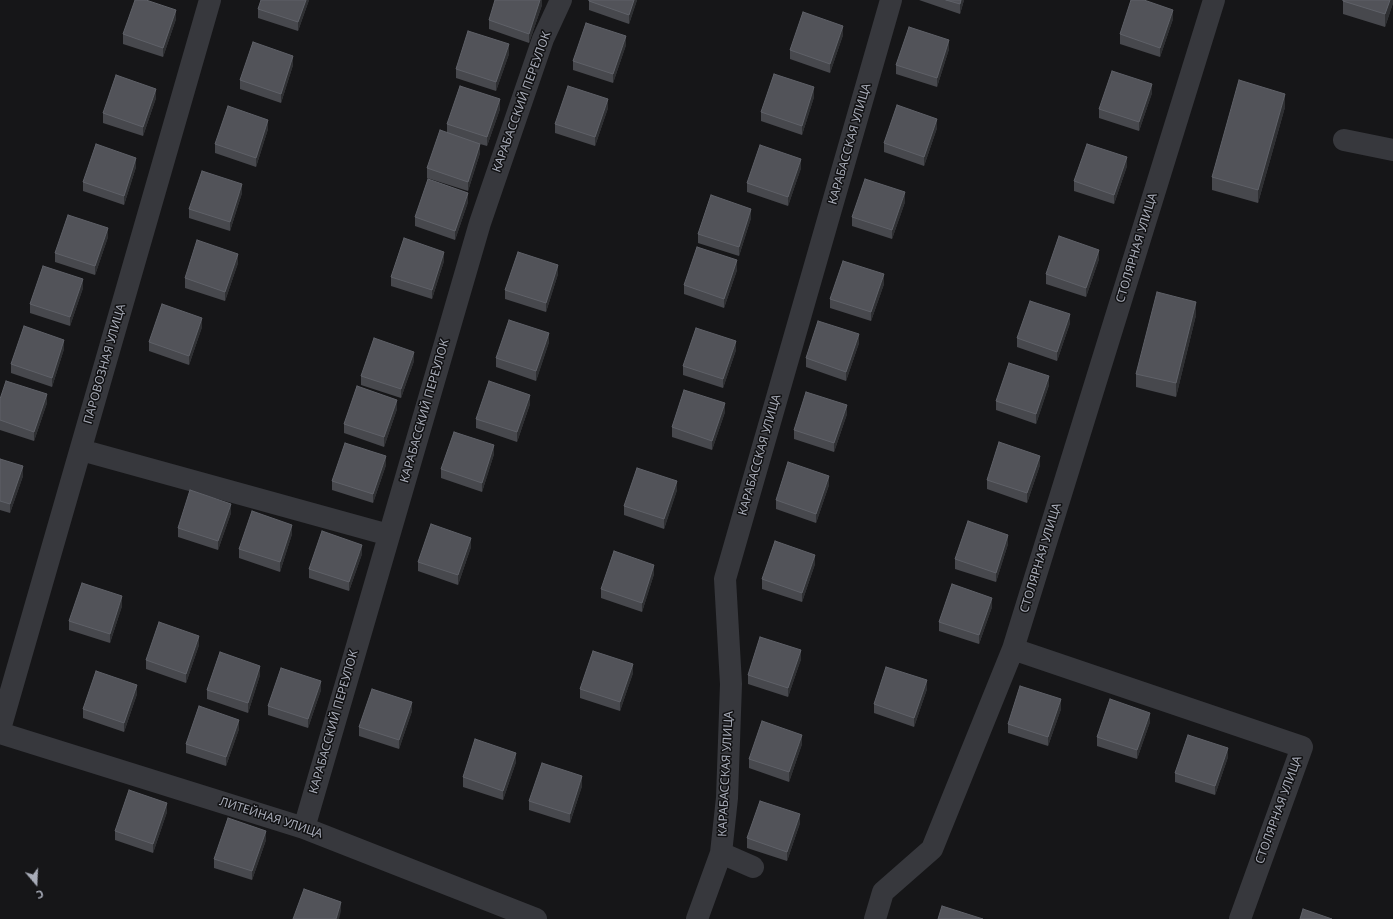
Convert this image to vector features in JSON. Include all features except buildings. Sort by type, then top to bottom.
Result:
[{"type":"street","name":"ПАРОВОЗНАЯ УЛИЦА","points":[[0,729],[210,0]]},
{"type":"street","name":"КАРАБАССКИЙ ПЕРЕУЛОК","points":[[304,828],[480,223],[543,39],[561,0]]},
{"type":"street","name":"КАРАБАССКАЯ УЛИЦА","points":[[697,919],[721,853],[728,798],[731,684],[725,579],[891,0]]},
{"type":"street","name":"СТОЛЯРНАЯ УЛИЦА","points":[[1214,0],[1013,649],[1302,747],[1240,919]]},
{"type":"street","points":[[1344,140],[1393,150]]},
{"type":"street","points":[[80,450],[389,535]]},
{"type":"street","points":[[875,919],[883,892],[932,849],[1013,649]]},
{"type":"street","name":"ЛИТЕЙНАЯ УЛИЦА","points":[[0,733],[304,828],[536,919]]},
{"type":"street","points":[[721,853],[753,867]]}]
